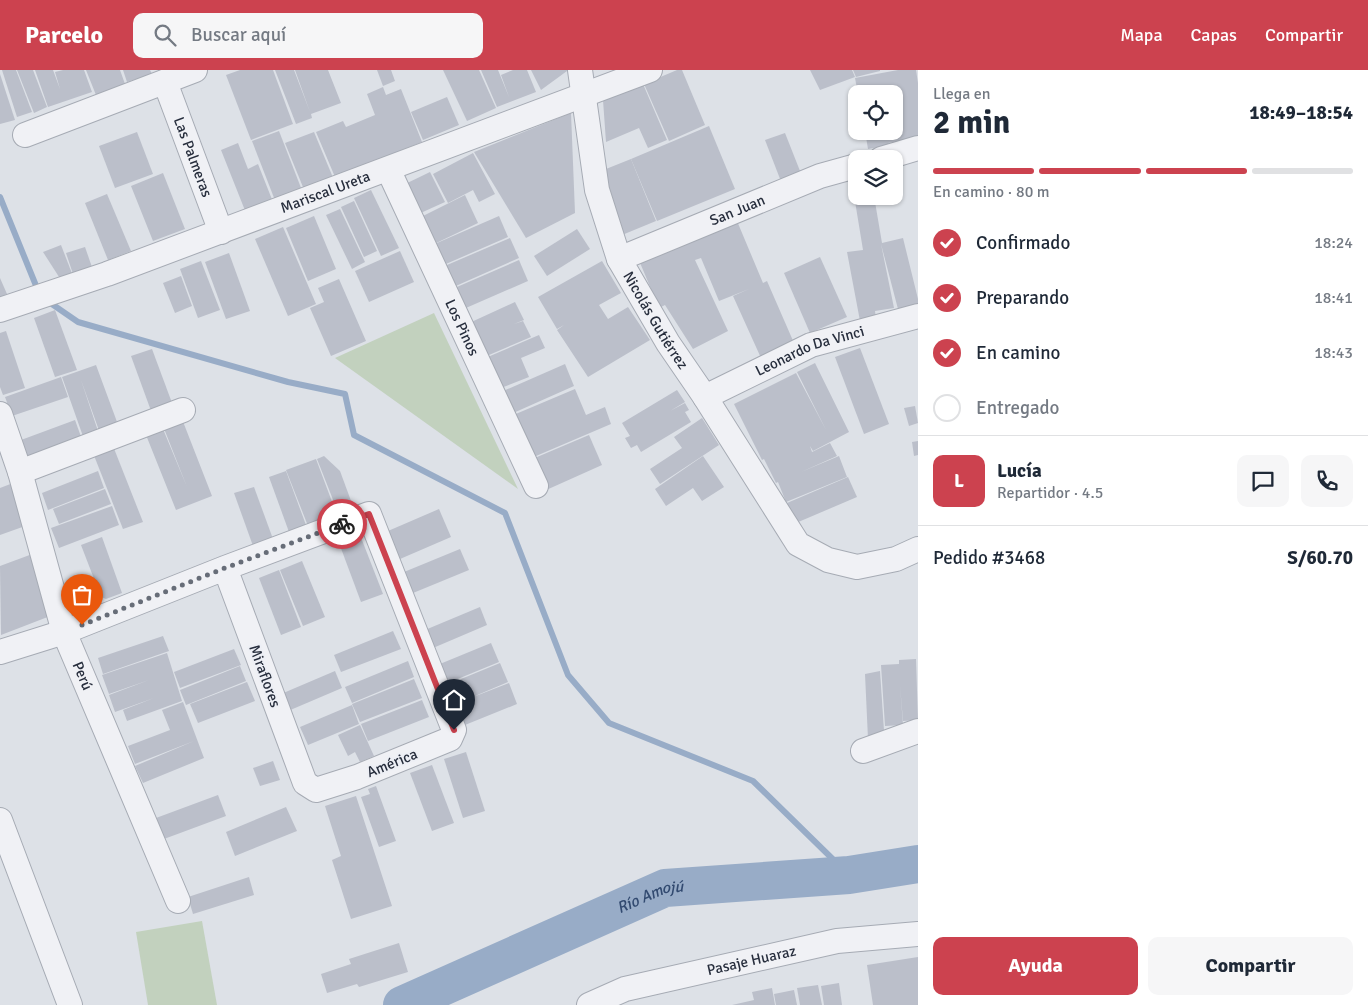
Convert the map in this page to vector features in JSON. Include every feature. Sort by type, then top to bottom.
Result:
[{"type":"street","points":[[25,135],[195,70]]},
{"type":"street","name":"Nicolás Gutiérrez","points":[[580,70],[597,190],[619,259],[668,343],[705,397],[798,544],[828,560],[857,567],[896,559],[918,549]]},
{"type":"street","name":"Mariscal Ureta","points":[[0,310],[107,274],[221,232],[650,70]]},
{"type":"street","name":"Las Palmeras","points":[[165,82],[221,232]]},
{"type":"street","points":[[903,152],[918,148]]},
{"type":"street","name":"San Juan","points":[[619,259],[820,176],[848,168]]},
{"type":"street","name":"Los Pinos","points":[[388,169],[536,486]]},
{"type":"street","name":"Leonardo Da Vinci","points":[[705,397],[811,345],[918,316]]},
{"type":"street","points":[[20,472],[184,410]]},
{"type":"street","name":"Perú","points":[[0,414],[20,472],[64,632],[178,901]]},
{"type":"street","name":"América","points":[[225,568],[369,514],[454,730],[450,739],[356,777],[316,790],[305,783]]},
{"type":"street","points":[[0,652],[64,632],[225,568]]},
{"type":"street","name":"Miraflores","points":[[225,568],[305,783]]},
{"type":"street","points":[[863,751],[918,731]]},
{"type":"street","points":[[0,820],[70,1005]]},
{"type":"street","name":"Pasaje Huaraz","points":[[589,1005],[625,989],[837,941],[918,934]]},
{"type":"green space","points":[[434,313],[518,489],[335,358]]},
{"type":"green space","points":[[202,921],[217,1005],[148,1005],[136,932]]},
{"type":"building","points":[[2,70],[16,70],[32,112],[17,117]]},
{"type":"building","points":[[17,70],[33,70],[47,107],[34,113]]},
{"type":"building","points":[[35,70],[53,70],[60,89],[55,72],[84,70],[92,92],[48,107]]},
{"type":"building","points":[[86,70],[120,70],[125,84],[96,95]]},
{"type":"building","points":[[123,70],[150,70],[152,74],[127,82]]},
{"type":"building","points":[[240,70],[273,70],[293,124],[251,140],[226,75]]},
{"type":"building","points":[[275,70],[294,70],[310,112],[295,70],[328,70],[341,103],[311,114],[312,118],[296,124]]},
{"type":"building","points":[[377,70],[391,70],[395,81],[383,86]]},
{"type":"building","points":[[443,70],[479,70],[496,108],[467,121]]},
{"type":"building","points":[[481,70],[498,70],[509,97],[501,75],[513,70],[527,70],[536,92],[497,107]]},
{"type":"building","points":[[531,70],[567,70],[567,71],[541,90]]},
{"type":"building","points":[[677,70],[682,70],[705,125],[669,141],[644,84]]},
{"type":"building","points":[[810,70],[852,70],[855,77],[820,90]]},
{"type":"building","points":[[853,70],[880,70],[880,71],[856,77]]},
{"type":"building","points":[[898,70],[916,70],[918,83],[918,137],[903,140],[903,85],[856,85],[855,78]]},
{"type":"building","points":[[0,74],[15,120],[0,124]]},
{"type":"building","points":[[643,84],[667,140],[648,148],[639,128],[606,142],[603,100]]},
{"type":"building","points":[[383,87],[386,95],[401,89],[422,142],[335,177],[316,132],[343,121],[346,127],[375,115],[367,94]]},
{"type":"building","points":[[447,97],[459,125],[423,140],[411,112]]},
{"type":"building","points":[[571,113],[575,213],[526,238],[474,152]]},
{"type":"building","points":[[709,126],[735,189],[657,221],[631,159]]},
{"type":"building","points":[[279,131],[303,193],[276,203],[252,141]]},
{"type":"building","points":[[137,132],[153,174],[115,188],[99,146]]},
{"type":"building","points":[[314,132],[334,180],[305,192],[285,143]]},
{"type":"building","points":[[785,133],[802,176],[782,184],[765,140]]},
{"type":"building","points":[[866,140],[903,140],[888,143],[889,145],[868,149]]},
{"type":"building","points":[[238,143],[248,169],[258,164],[273,202],[246,213],[221,150]]},
{"type":"building","points":[[473,153],[495,194],[479,202],[473,190],[448,203],[433,174]]},
{"type":"building","points":[[631,159],[656,221],[622,235],[608,213],[606,169]]},
{"type":"building","points":[[430,172],[445,202],[414,216],[399,187]]},
{"type":"building","points":[[163,173],[185,229],[153,241],[131,186]]},
{"type":"building","points":[[371,190],[399,248],[381,256],[354,198]]},
{"type":"building","points":[[107,194],[131,251],[108,260],[85,203]]},
{"type":"building","points":[[465,195],[478,223],[430,246],[417,219]]},
{"type":"building","points":[[354,201],[377,251],[364,257],[341,207]]},
{"type":"building","points":[[856,205],[876,205],[882,243],[903,238],[918,304],[898,309],[881,244],[894,308],[875,311],[876,318],[860,321],[847,252],[863,250]]},
{"type":"building","points":[[340,209],[365,262],[352,269],[326,215]]},
{"type":"building","points":[[314,216],[336,269],[308,281],[286,228]]},
{"type":"building","points":[[499,216],[508,237],[439,267],[430,246]]},
{"type":"building","points":[[737,221],[763,283],[767,281],[794,343],[761,358],[733,296],[749,289],[719,301],[701,258],[695,260],[728,331],[693,349],[665,305],[659,308],[638,258]]},
{"type":"building","points":[[283,227],[316,304],[288,316],[255,239]]},
{"type":"building","points":[[577,229],[590,249],[547,276],[534,256]]},
{"type":"building","points":[[510,238],[519,258],[449,289],[440,268]]},
{"type":"building","points":[[61,245],[73,276],[61,280],[43,252]]},
{"type":"building","points":[[85,247],[93,270],[74,277],[66,253]]},
{"type":"building","points":[[400,251],[414,282],[369,302],[355,271]]},
{"type":"building","points":[[229,253],[250,311],[226,319],[205,262]]},
{"type":"building","points":[[820,257],[847,317],[810,333],[784,273]]},
{"type":"building","points":[[519,260],[528,281],[459,311],[450,290]]},
{"type":"building","points":[[201,261],[220,310],[198,318],[180,269]]},
{"type":"building","points":[[602,261],[621,293],[599,305],[608,319],[628,307],[650,340],[588,377],[557,330],[564,325],[557,329],[538,297]]},
{"type":"building","points":[[181,276],[192,306],[175,313],[163,283]]},
{"type":"building","points":[[0,278],[7,294],[0,297]]},
{"type":"building","points":[[339,279],[366,341],[331,356],[310,308],[324,302],[318,288]]},
{"type":"building","points":[[515,302],[524,320],[514,324],[523,321],[531,337],[482,358],[467,324]]},
{"type":"building","points":[[55,310],[77,370],[55,377],[34,318]]},
{"type":"building","points":[[6,331],[25,388],[3,395],[0,387],[0,333]]},
{"type":"building","points":[[539,335],[545,348],[521,358],[529,377],[496,390],[483,359]]},
{"type":"building","points":[[860,348],[889,424],[864,434],[835,357]]},
{"type":"building","points":[[152,349],[175,411],[154,419],[131,356]]},
{"type":"building","points":[[815,363],[849,432],[813,451],[810,446],[812,452],[830,443],[837,456],[801,472],[839,456],[847,477],[786,502],[778,482],[776,483],[764,459],[762,460],[734,404],[796,373],[826,430],[797,372]]},
{"type":"building","points":[[565,364],[574,386],[511,414],[501,392]]},
{"type":"building","points":[[96,365],[120,430],[101,436],[81,380],[100,437],[85,442],[62,377]]},
{"type":"building","points":[[61,377],[68,397],[12,416],[5,397]]},
{"type":"building","points":[[575,389],[586,415],[605,407],[611,424],[529,459],[511,416]]},
{"type":"building","points":[[677,390],[685,402],[670,411],[685,403],[689,410],[685,412],[691,422],[641,452],[637,445],[631,448],[625,438],[630,436],[622,423]]},
{"type":"building","points":[[915,406],[918,423],[909,426],[904,408]]},
{"type":"building","points":[[702,418],[719,445],[660,484],[650,469],[682,448],[674,437]]},
{"type":"building","points":[[182,419],[212,496],[176,510],[146,435],[163,429],[187,487],[163,426]]},
{"type":"building","points":[[75,420],[84,445],[30,464],[21,440]]},
{"type":"building","points":[[589,435],[602,465],[544,491],[530,460]]},
{"type":"building","points":[[918,441],[918,455],[914,456],[912,442]]},
{"type":"building","points":[[113,446],[143,522],[123,529],[93,453]]},
{"type":"building","points":[[324,456],[340,471],[354,509],[339,515],[317,459]]},
{"type":"building","points":[[703,456],[724,487],[702,501],[693,488],[666,506],[655,489]]},
{"type":"building","points":[[316,459],[337,515],[308,526],[286,470]]},
{"type":"building","points":[[98,471],[104,488],[48,510],[42,493]]},
{"type":"building","points":[[286,471],[306,525],[289,532],[269,477]]},
{"type":"building","points":[[848,477],[857,497],[796,523],[787,503]]},
{"type":"building","points":[[13,483],[28,525],[0,535],[0,488]]},
{"type":"building","points":[[254,487],[273,539],[253,546],[234,493]]},
{"type":"building","points":[[105,489],[111,504],[59,524],[53,509]]},
{"type":"building","points":[[112,506],[119,525],[59,548],[51,528]]},
{"type":"building","points":[[439,509],[451,537],[400,559],[388,531]]},
{"type":"building","points":[[360,535],[383,594],[361,602],[339,543]]},
{"type":"building","points":[[102,537],[122,593],[106,599],[101,597],[81,545]]},
{"type":"building","points":[[460,549],[469,570],[413,593],[404,572]]},
{"type":"building","points":[[35,553],[58,613],[1,635],[0,566]]},
{"type":"building","points":[[302,561],[325,617],[303,626],[280,570]]},
{"type":"building","points":[[279,570],[301,627],[281,635],[259,578]]},
{"type":"building","points":[[480,607],[487,625],[433,648],[425,630]]},
{"type":"building","points":[[393,631],[401,649],[341,672],[334,655]]},
{"type":"building","points":[[163,636],[169,651],[103,674],[98,658]]},
{"type":"building","points":[[491,643],[499,662],[443,685],[435,666]]},
{"type":"building","points":[[234,649],[241,665],[180,688],[174,672]]},
{"type":"building","points":[[167,653],[182,701],[127,721],[123,710],[154,698],[115,712],[109,695],[149,680],[109,694],[102,675]]},
{"type":"building","points":[[916,659],[918,720],[903,721],[900,685],[903,725],[885,726],[881,665],[899,664],[899,660]]},
{"type":"building","points":[[408,661],[414,677],[352,703],[345,687]]},
{"type":"building","points":[[500,663],[508,682],[468,699],[509,683],[517,704],[460,727],[444,686]]},
{"type":"building","points":[[240,666],[246,681],[186,705],[180,690]]},
{"type":"building","points":[[335,671],[342,688],[288,711],[281,694]]},
{"type":"building","points":[[880,671],[884,731],[868,739],[865,674]]},
{"type":"building","points":[[414,679],[422,698],[360,722],[352,704]]},
{"type":"building","points":[[247,682],[255,701],[198,723],[190,704]]},
{"type":"building","points":[[422,700],[429,717],[368,741],[361,724]]},
{"type":"building","points":[[183,702],[204,758],[143,783],[135,766],[194,741],[135,764],[128,746],[170,730],[162,710]]},
{"type":"building","points":[[352,705],[359,724],[308,745],[300,727]]},
{"type":"building","points":[[360,725],[374,756],[360,762],[355,752],[348,756],[338,735]]},
{"type":"building","points":[[466,752],[485,811],[463,818],[444,759]]},
{"type":"building","points":[[273,761],[280,780],[260,786],[253,768]]},
{"type":"building","points":[[432,765],[454,823],[432,831],[410,773]]},
{"type":"building","points":[[376,786],[396,841],[379,847],[361,797],[370,794],[368,789]]},
{"type":"building","points":[[218,795],[226,816],[164,839],[156,818]]},
{"type":"building","points":[[356,796],[392,906],[351,919],[332,860],[341,856],[325,806]]},
{"type":"building","points":[[286,807],[297,831],[235,856],[226,832]]},
{"type":"building","points":[[249,877],[254,895],[193,914],[188,897]]},
{"type":"building","points":[[399,943],[408,972],[359,987],[357,984],[327,993],[321,974],[351,964],[349,959]]},
{"type":"building","points":[[918,957],[918,1005],[873,1005],[867,965]]},
{"type":"building","points":[[839,983],[842,1005],[824,1005],[821,986]]},
{"type":"building","points":[[818,985],[822,1005],[800,1005],[797,988]]},
{"type":"building","points":[[772,988],[775,1005],[732,1005],[754,1000],[752,992]]},
{"type":"building","points":[[794,990],[797,1005],[776,1005],[774,994]]},
{"type":"waterway","points":[[0,197],[39,293]]},
{"type":"waterway","points":[[46,300],[78,322],[288,382],[345,394],[354,435],[505,513],[568,675],[609,723],[753,781],[849,875]]},
{"type":"waterway","name":"Río Amojú","points":[[402,1005],[665,888],[849,875],[918,864]]},
{"type":"way so far","points":[[82,625],[342,524]]},
{"type":"route","points":[[342,524],[369,514],[454,730]]}]
